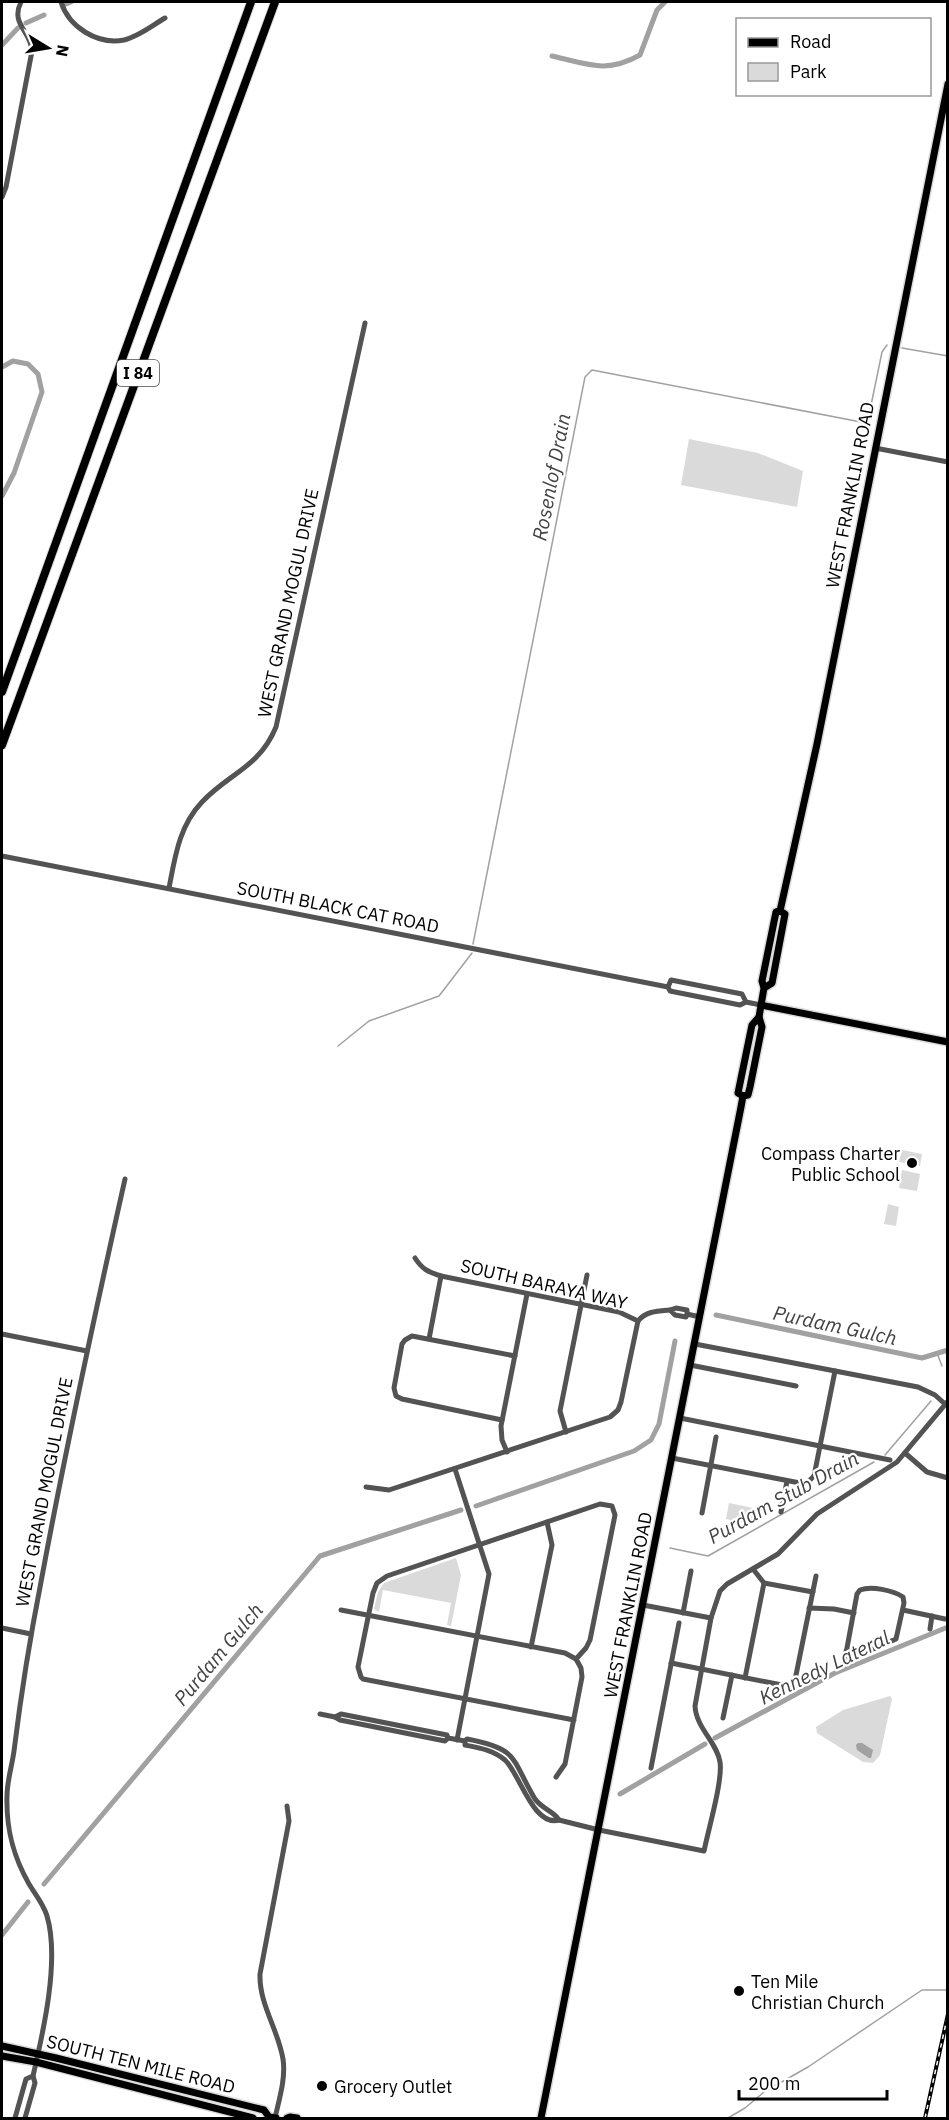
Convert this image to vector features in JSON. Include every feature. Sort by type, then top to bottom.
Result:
[{"type":"highway","name":"I 84","points":[[2,692],[251,2]]},
{"type":"highway","name":"I 84","points":[[2,745],[275,2]]},
{"type":"main road","name":"WEST FRANKLIN ROAD","points":[[541,2118],[743,1096],[748,1095],[762,1027],[759,1017],[761,1005],[765,988],[772,983],[785,914],[780,911],[817,744],[948,84]]},
{"type":"main road","points":[[761,1005],[948,1042]]},
{"type":"main road","name":"SOUTH TEN MILE ROAD","points":[[2,2046],[37,2058],[253,2118]]},
{"type":"main road","name":"SOUTH TEN MILE ROAD","points":[[2,2055],[37,2058],[264,2110],[272,2118]]},
{"type":"main road","points":[[287,2118],[297,2118]]},
{"type":"street","points":[[2,197],[6,187],[32,51],[29,39],[18,20],[21,2]]},
{"type":"street","points":[[61,2],[69,18],[79,28],[90,34],[113,40],[133,36],[165,18]]},
{"type":"street","name":"WEST GRAND MOGUL DRIVE","points":[[169,888],[178,842],[191,815],[211,793],[258,758],[270,742],[276,728],[365,323]]},
{"type":"street","points":[[875,448],[948,462]]},
{"type":"street","name":"SOUTH BLACK CAT ROAD","points":[[2,855],[668,987],[670,991],[740,1005],[746,1002],[761,1005]]},
{"type":"street","name":"SOUTH BLACK CAT ROAD","points":[[668,987],[671,980],[742,994],[746,1002]]},
{"type":"street","name":"WEST GRAND MOGUL DRIVE","points":[[33,2076],[50,1984],[51,1938],[47,1916],[17,1863],[10,1843],[7,1793],[31,1634],[87,1351],[125,1179]]},
{"type":"street","name":"SOUTH BARAYA WAY","points":[[416,1258],[420,1266],[428,1272],[441,1276],[619,1312],[638,1321],[655,1311],[676,1308],[687,1310],[687,1314],[700,1317]]},
{"type":"street","points":[[566,1432],[560,1411],[587,1275]]},
{"type":"street","points":[[429,1339],[441,1276]]},
{"type":"street","points":[[507,1452],[501,1432],[502,1420],[527,1294]]},
{"type":"street","points":[[366,1487],[389,1490],[612,1415],[618,1410],[621,1402],[638,1321]]},
{"type":"street","points":[[2,1334],[87,1351]]},
{"type":"street","points":[[502,1420],[396,1396],[394,1388],[402,1344],[408,1337],[415,1336],[515,1356]]},
{"type":"street","points":[[320,1714],[335,1717],[341,1714],[447,1735],[448,1738],[465,1741],[465,1745],[483,1748],[499,1755],[513,1769],[531,1804],[540,1813],[555,1821],[560,1820],[704,1851],[719,1778],[720,1762],[695,1713],[711,1618],[720,1591],[727,1584],[778,1554],[817,1514],[888,1468],[904,1453],[946,1402],[918,1387],[694,1344]]},
{"type":"street","points":[[690,1365],[796,1386]]},
{"type":"street","points":[[672,1458],[805,1484],[814,1476],[835,1371]]},
{"type":"street","points":[[680,1418],[890,1460]]},
{"type":"street","points":[[702,1513],[716,1437]]},
{"type":"street","points":[[904,1453],[927,1472],[948,1478],[946,1485]]},
{"type":"street","points":[[455,1469],[489,1574],[457,1740]]},
{"type":"street","points":[[781,1512],[787,1481]]},
{"type":"street","points":[[574,1720],[366,1680],[360,1677],[358,1667],[377,1583],[387,1576],[600,1504],[612,1506],[615,1515],[590,1641],[576,1659]]},
{"type":"street","points":[[531,1647],[552,1545],[547,1522]]},
{"type":"street","points":[[753,1569],[764,1583],[813,1592]]},
{"type":"street","points":[[682,1613],[691,1571]]},
{"type":"street","points":[[671,1664],[792,1686],[816,1576]]},
{"type":"street","points":[[746,1678],[764,1583]]},
{"type":"street","points":[[844,1664],[846,1651],[854,1613],[860,1590],[866,1588],[897,1593],[903,1597],[903,1610],[896,1639],[861,1654],[846,1651]]},
{"type":"street","points":[[643,1605],[711,1618]]},
{"type":"street","points":[[809,1608],[854,1613]]},
{"type":"street","points":[[341,1610],[565,1653],[576,1659],[581,1668],[582,1677],[565,1764],[556,1778]]},
{"type":"street","points":[[903,1610],[945,1619]]},
{"type":"street","points":[[930,1629],[933,1616]]},
{"type":"street","points":[[651,1768],[679,1623]]},
{"type":"street","points":[[2,1628],[31,1634]]},
{"type":"street","points":[[723,1718],[732,1675]]},
{"type":"street","points":[[272,2118],[283,2076],[284,2060],[262,1997],[260,1974],[289,1821],[287,1806]]},
{"type":"street","points":[[15,2118],[26,2079],[33,2076],[35,2083],[25,2118]]},
{"type":"green space","points":[[689,439],[758,453],[803,471],[797,507],[681,485]]},
{"type":"green space","points":[[902,1150],[922,1154],[920,1166],[899,1162]]},
{"type":"green space","points":[[902,1170],[920,1174],[917,1191],[899,1188]]},
{"type":"green space","points":[[888,1204],[899,1207],[896,1226],[884,1224]]},
{"type":"green space","points":[[729,1503],[768,1511],[767,1515],[750,1524],[726,1519]]},
{"type":"green space","points":[[456,1558],[461,1575],[451,1626],[447,1625],[451,1603],[383,1590],[379,1612],[374,1609],[378,1592],[384,1583]]},
{"type":"green space","points":[[890,1696],[892,1699],[880,1755],[873,1763],[863,1762],[817,1733],[816,1727],[843,1710]]},
{"type":"shaded area","points":[[858,1743],[873,1750],[871,1758],[857,1750]]},
{"type":"waterway","points":[[66,4],[71,2]]},
{"type":"waterway","points":[[552,56],[597,66],[628,61],[640,55],[657,10],[665,2]]},
{"type":"waterway","points":[[26,23],[44,15]]},
{"type":"waterway","points":[[2,45],[18,28]]},
{"type":"waterway","name":"Rosenlof Drain","points":[[473,944],[585,377],[592,370],[867,422],[882,352],[887,345]]},
{"type":"waterway","name":"Rosenlof Drain","points":[[902,348],[948,356]]},
{"type":"waterway","points":[[2,367],[13,361],[28,364],[38,374],[42,392],[14,473],[2,496]]},
{"type":"waterway","name":"Rosenlof Drain","points":[[338,1046],[369,1021],[439,996],[472,953]]},
{"type":"waterway","name":"Purdam Gulch","points":[[716,1315],[922,1358],[948,1350]]},
{"type":"waterway","name":"Purdam Gulch","points":[[476,1506],[634,1451],[651,1440],[659,1424],[675,1341]]},
{"type":"waterway","name":"Purdam Stub Drain","points":[[937,1353],[942,1366]]},
{"type":"waterway","name":"Purdam Stub Drain","points":[[885,1455],[931,1401]]},
{"type":"waterway","name":"Purdam Stub Drain","points":[[670,1548],[708,1556],[874,1462]]},
{"type":"waterway","name":"Purdam Gulch","points":[[44,1884],[320,1556],[461,1510]]},
{"type":"waterway","name":"Kennedy Lateral","points":[[715,1738],[835,1673],[948,1627]]},
{"type":"waterway","name":"Kennedy Lateral","points":[[620,1794],[705,1744]]},
{"type":"waterway","name":"Purdam Gulch","points":[[2,1935],[28,1902]]},
{"type":"waterway","points":[[728,2118],[745,2108],[764,2092],[808,2067],[922,1990],[948,1990]]},
{"type":"railway","points":[[925,2118],[948,2014]]},
{"type":"place","name":"Compass Charter Public School","points":[[912,1163]]},
{"type":"place","name":"Ten Mile Christian Church","points":[[739,1991]]},
{"type":"place","name":"Grocery Outlet","points":[[322,2086]]}]
